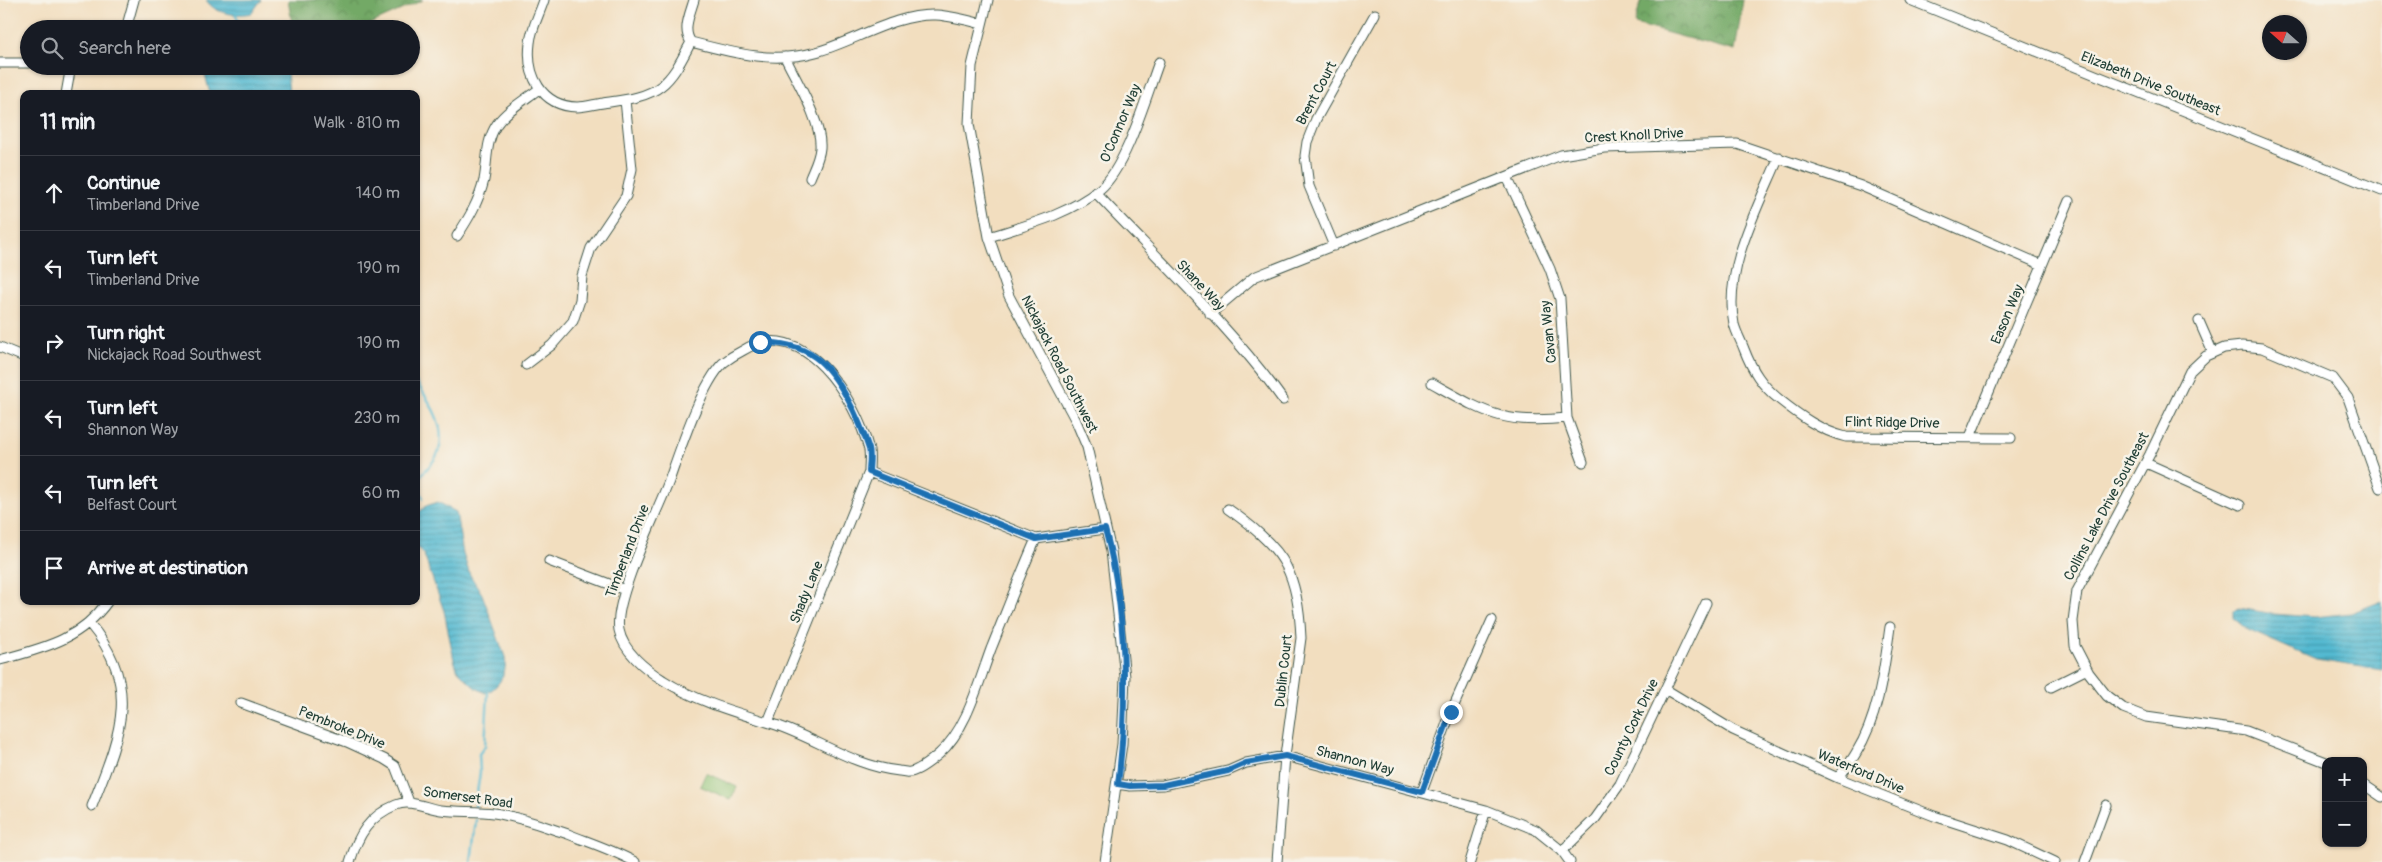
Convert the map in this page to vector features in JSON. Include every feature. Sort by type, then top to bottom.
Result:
[{"type":"street","points":[[128,20],[134,0]]},
{"type":"street","points":[[544,0],[530,42],[530,63],[534,83],[546,98],[577,107],[625,100],[649,93],[662,86],[673,74],[691,42]]},
{"type":"street","points":[[694,0],[687,25],[687,36],[691,42],[745,56],[785,57],[816,52],[898,21],[935,14],[982,24]]},
{"type":"street","name":"Nickajack Road Southwest","points":[[988,0],[972,66],[969,124],[989,237],[1009,296],[1076,421],[1087,447],[1111,551],[1125,677],[1118,784],[1105,862]]},
{"type":"street","name":"Elizabeth Drive Southeast","points":[[1910,0],[2382,191]]},
{"type":"street","name":"Brent Court","points":[[1334,246],[1309,186],[1305,156],[1307,142],[1316,119],[1375,14]]},
{"type":"street","points":[[785,57],[812,112],[819,137],[818,158],[810,178]]},
{"type":"street","name":"O'Connor Way","points":[[989,237],[1050,218],[1095,192],[1113,174],[1123,155],[1159,62]]},
{"type":"street","points":[[0,63],[20,64]]},
{"type":"street","points":[[67,90],[69,75]]},
{"type":"street","points":[[457,236],[471,215],[480,196],[487,149],[492,133],[499,121],[539,89]]},
{"type":"street","points":[[526,365],[552,344],[573,321],[580,300],[582,276],[592,248],[628,190],[632,169],[625,100]]},
{"type":"street","name":"Crest Knoll Drive","points":[[1210,314],[1254,277],[1561,155],[1604,148],[1737,144],[1861,186],[2042,265]]},
{"type":"street","name":"Flint Ridge Drive","points":[[1779,157],[1746,235],[1737,265],[1733,296],[1734,324],[1752,369],[1766,389],[1794,412],[1828,433],[1846,437],[2011,438]]},
{"type":"street","name":"Cavan Way","points":[[1507,177],[1550,269],[1560,299],[1567,418],[1583,462]]},
{"type":"street","name":"Shane Way","points":[[1095,192],[1268,378],[1283,400]]},
{"type":"street","name":"Eason Way","points":[[1970,437],[2069,201]]},
{"type":"street","points":[[2200,321],[2213,353]]},
{"type":"street","name":"Timberland Drive","points":[[869,472],[869,451],[854,412],[836,380],[815,357],[787,343],[760,342],[724,363],[710,381],[681,447],[625,590],[618,619],[618,629],[626,646],[645,666],[662,679],[701,700],[768,722],[847,757],[885,770],[911,772],[937,756],[952,740],[972,701],[1036,539]]},
{"type":"street","name":"Collins Lake Drive Southeast","points":[[2322,760],[2246,731],[2146,717],[2123,708],[2107,696],[2087,669],[2075,646],[2073,621],[2077,591],[2146,463],[2190,371],[2206,356],[2224,348],[2242,346],[2262,348],[2333,378],[2348,398],[2380,488]]},
{"type":"street","points":[[0,347],[20,355]]},
{"type":"street","points":[[1432,383],[1481,410],[1509,420],[1535,422],[1567,418]]},
{"type":"street","points":[[2146,463],[2240,505]]},
{"type":"street","points":[[869,472],[1036,539],[1105,529]]},
{"type":"street","name":"Shady Lane","points":[[768,722],[869,472]]},
{"type":"street","name":"Dublin Court","points":[[1228,509],[1266,540],[1286,565],[1296,595],[1301,638],[1285,756],[1277,862]]},
{"type":"street","points":[[549,561],[625,590]]},
{"type":"street","name":"County Cork Drive","points":[[1562,851],[1595,819],[1620,784],[1696,620],[1706,603]]},
{"type":"street","points":[[0,660],[52,645],[69,638],[89,623],[105,605]]},
{"type":"street","points":[[1422,792],[1451,712],[1492,620]]},
{"type":"street","points":[[89,623],[104,640],[115,664],[119,675],[122,703],[118,738],[92,806]]},
{"type":"street","points":[[1838,778],[1857,752],[1873,714],[1882,677],[1890,627]]},
{"type":"street","points":[[2051,687],[2087,669]]},
{"type":"street","name":"Waterford Drive","points":[[1665,689],[1733,730],[1838,778],[1934,816],[2008,840],[2055,862]]},
{"type":"street","name":"Pembroke Drive","points":[[241,702],[348,742],[384,759],[395,766],[409,802]]},
{"type":"street","name":"Shannon Way","points":[[1118,784],[1130,786],[1163,785],[1228,771],[1246,763],[1285,756],[1486,810],[1536,830],[1562,851],[1570,862]]},
{"type":"street","points":[[2367,787],[2382,797]]},
{"type":"street","name":"Somerset Road","points":[[350,862],[356,841],[367,824],[397,805],[409,802],[423,808],[464,813],[491,813],[539,823],[598,844],[635,862]]},
{"type":"street","points":[[2085,862],[2106,805]]},
{"type":"street","points":[[1470,862],[1486,810]]},
{"type":"green space","points":[[288,0],[423,0],[379,20],[291,20]]},
{"type":"green space","points":[[1641,0],[1743,0],[1735,51],[1635,24]]},
{"type":"green space","points":[[706,773],[737,787],[731,800],[700,786]]},
{"type":"water","points":[[206,0],[261,0],[252,13],[239,14],[215,9]]},
{"type":"water","points":[[205,75],[287,75],[289,90],[209,90]]},
{"type":"water","points":[[438,502],[456,512],[463,554],[470,575],[482,594],[505,657],[505,668],[501,679],[494,688],[485,693],[473,686],[458,671],[454,660],[444,611],[424,555],[420,550],[420,511],[426,506]]},
{"type":"water","points":[[2382,601],[2382,670],[2316,660],[2248,630],[2233,618],[2233,610],[2239,608],[2274,614],[2315,617],[2351,613]]},
{"type":"waterway","points":[[236,15],[238,20]]},
{"type":"waterway","points":[[420,388],[433,408],[440,428],[441,438],[436,457],[420,476]]},
{"type":"waterway","points":[[420,492],[423,498]]},
{"type":"waterway","points":[[475,807],[480,772],[479,754],[485,746],[488,692]]},
{"type":"waterway","points":[[471,862],[476,820]]},
{"type":"route","points":[[760,342],[787,343],[815,357],[836,380],[854,412],[869,451],[869,472],[1036,539],[1105,529],[1111,551],[1125,677],[1118,784],[1130,786],[1163,785],[1193,780],[1228,771],[1246,763],[1285,756],[1422,792],[1451,712]]}]
